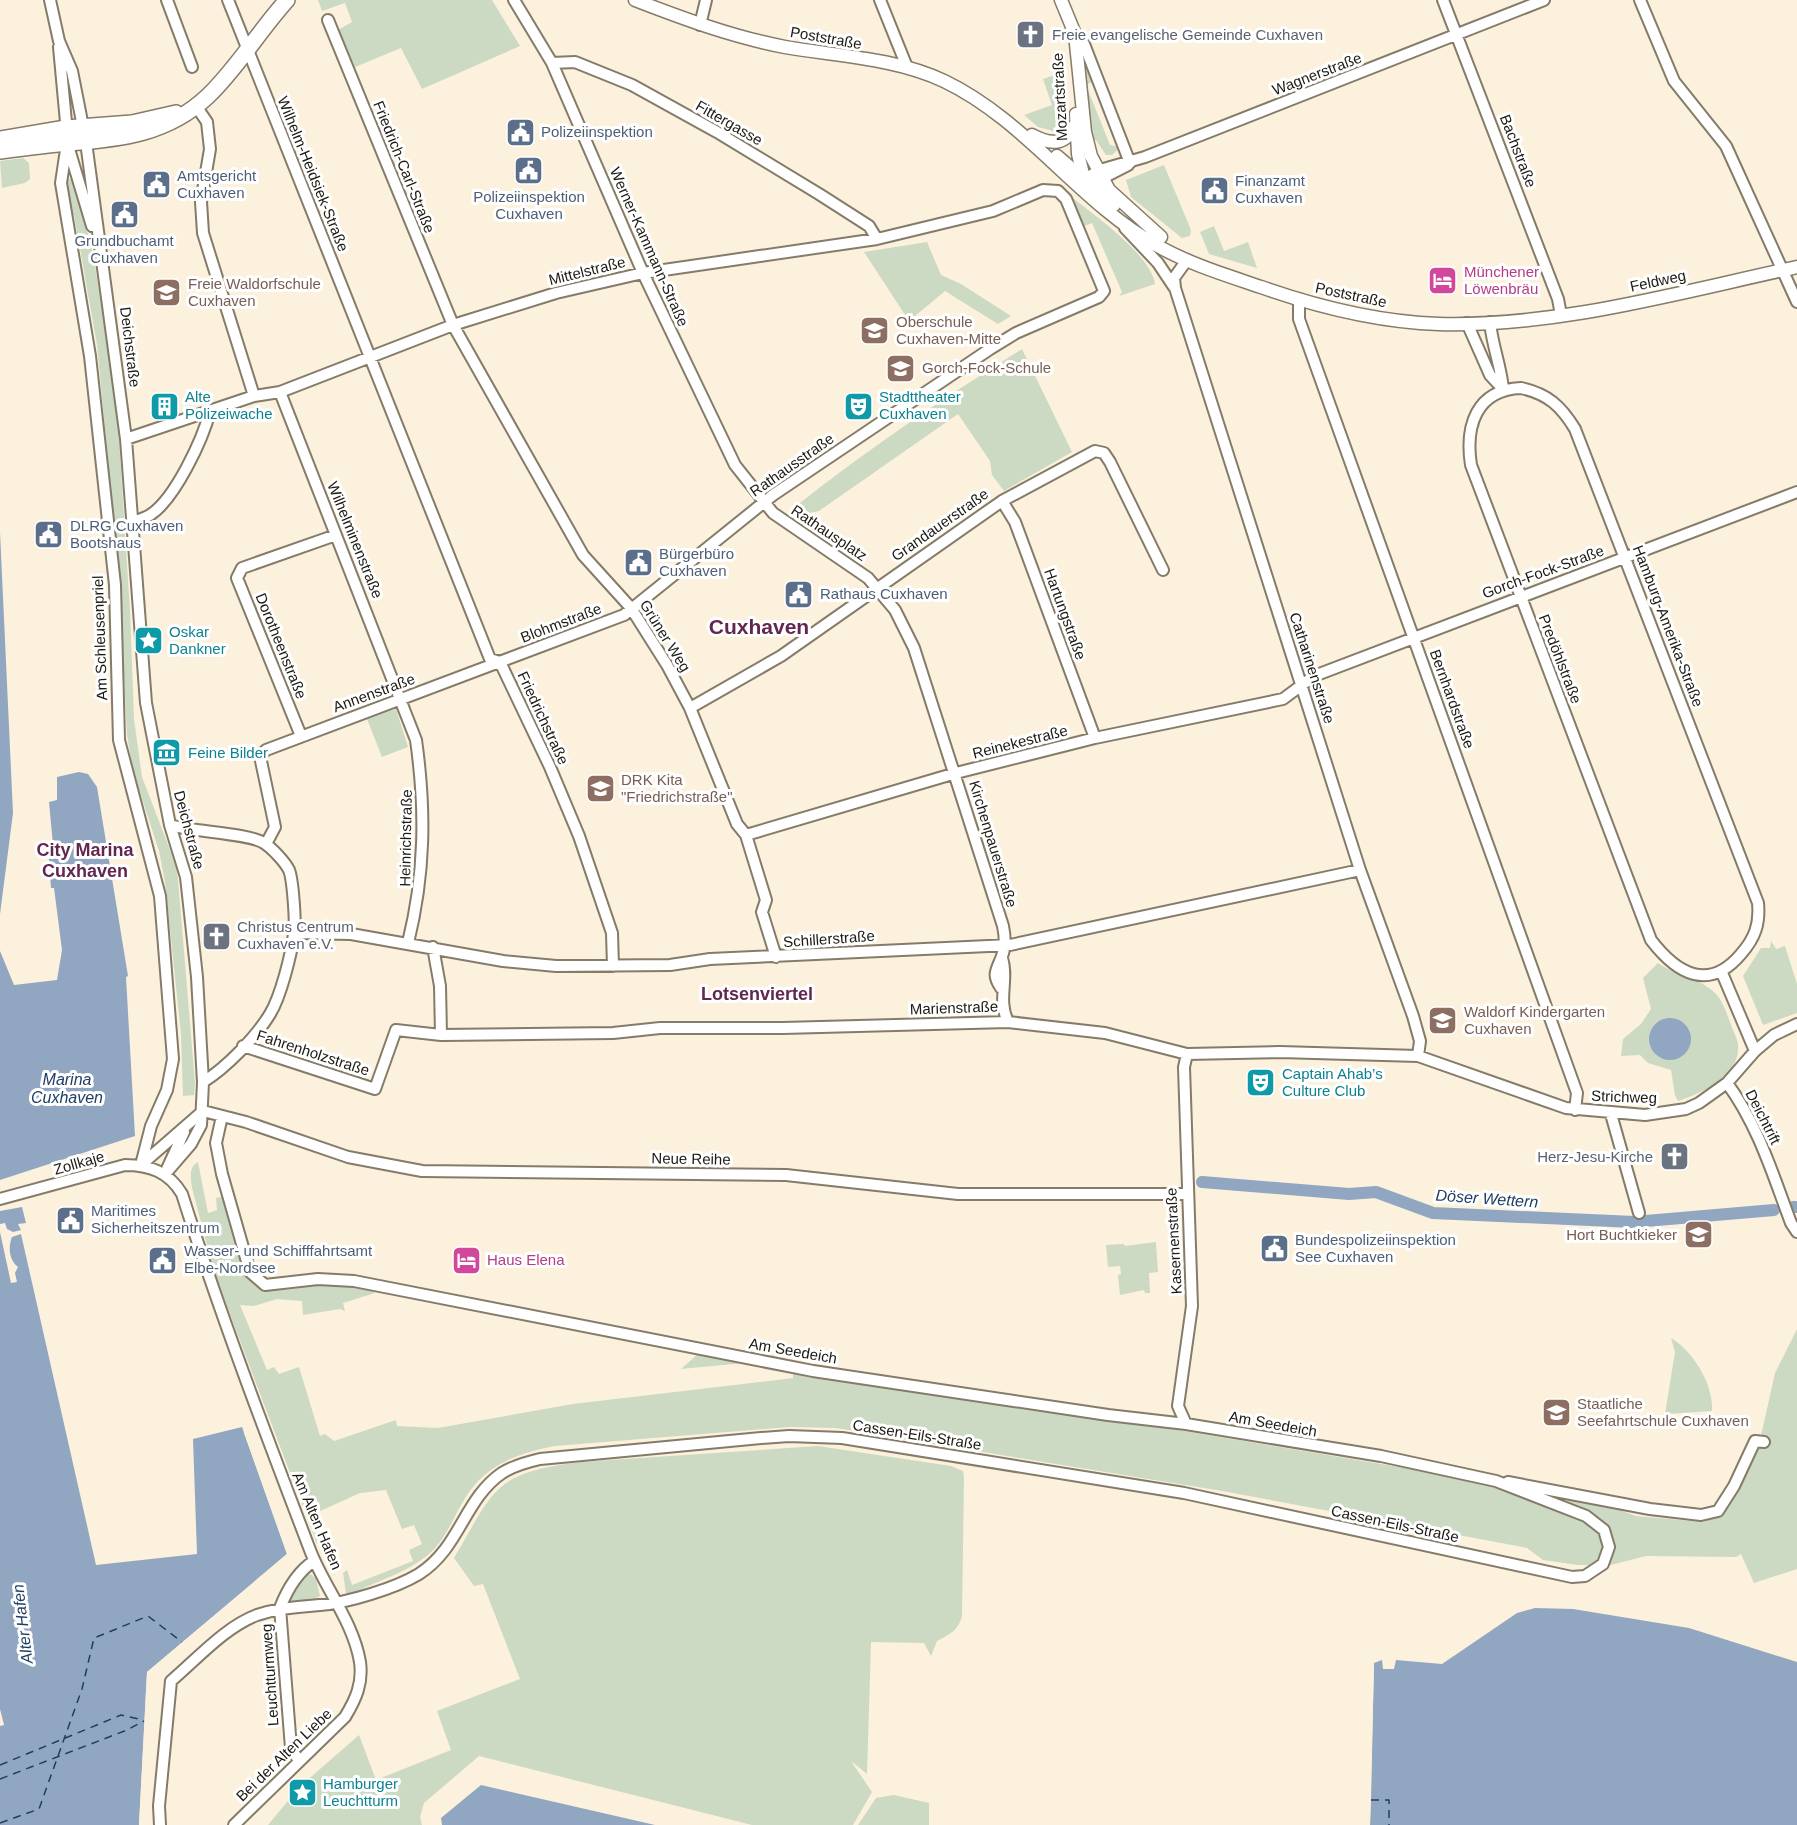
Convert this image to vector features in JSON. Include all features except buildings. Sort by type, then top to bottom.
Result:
[{"type":"main road","points":[[0,139],[85,134],[196,106],[230,74],[287,0]]},
{"type":"main road","points":[[0,151],[67,135]]},
{"type":"street","name":"Deichstraße","points":[[50,0],[59,41],[67,135],[99,247]]},
{"type":"street","points":[[167,0],[192,67]]},
{"type":"street","name":"Wilhelm-Heidsiek-Straße","points":[[228,0],[371,358]]},
{"type":"street","name":"Werner-Kammann-Straße","points":[[514,0],[552,63],[643,273],[723,442],[735,465],[763,503]]},
{"type":"street","name":"Poststraße","points":[[635,0],[700,25],[782,46],[907,67],[942,80],[970,95],[1004,120],[1125,214],[1161,237],[1183,258]]},
{"type":"street","points":[[700,25],[706,0]]},
{"type":"street","points":[[880,0],[907,67]]},
{"type":"street","name":"Mozartstraße","points":[[1061,0],[1076,34],[1084,44],[1130,163]]},
{"type":"street","name":"Bachstraße","points":[[1443,0],[1558,299],[1561,315]]},
{"type":"street","name":"Wagnerstraße","points":[[1084,182],[1544,0]]},
{"type":"street","points":[[1640,0],[1674,81],[1726,146],[1791,268],[1797,302]]},
{"type":"street","name":"Mozartstraße","points":[[1067,15],[1072,46],[1078,154],[1084,182]]},
{"type":"street","name":"Friedrich-Carl-Straße","points":[[328,20],[453,325]]},
{"type":"street","name":"Mozartstraße","points":[[1076,34],[1085,132],[1091,156],[1119,201],[1161,237]]},
{"type":"street","name":"Deichstraße","points":[[59,41],[72,71],[85,134],[99,247],[110,305],[126,439],[146,703],[170,825],[186,877],[197,977],[203,1082],[201,1125],[191,1144],[166,1173]]},
{"type":"street","name":"Fittergasse","points":[[552,63],[575,62],[632,85],[717,132],[819,194],[869,226],[877,239]]},
{"type":"street","points":[[196,106],[207,122],[210,149],[201,201],[203,233],[254,396]]},
{"type":"street","name":"Poststraße","points":[[1004,120],[1032,135],[1084,182],[1117,220],[1157,246],[1183,258],[1299,299],[1354,313],[1407,322],[1467,323],[1524,320]]},
{"type":"street","points":[[1032,135],[1052,144],[1063,141],[1071,134],[1076,122]]},
{"type":"street","name":"Am Schleusenpriel","points":[[67,135],[61,183],[90,356],[115,585],[119,740],[160,896],[172,1059],[167,1090],[151,1126],[141,1165]]},
{"type":"street","name":"Mittelstraße","points":[[126,439],[254,396],[280,392],[453,325],[556,294],[643,273],[877,239],[993,211],[1043,190],[1058,191],[1066,199],[1104,291]]},
{"type":"street","name":"Catharinenstraße","points":[[1117,220],[1158,263],[1174,288],[1360,870],[1413,1016],[1420,1041],[1418,1056]]},
{"type":"street","points":[[1174,288],[1173,278],[1183,258]]},
{"type":"street","name":"Feldweg","points":[[1524,320],[1561,315],[1791,268]]},
{"type":"street","name":"Rathausstraße","points":[[632,608],[763,503],[1016,333],[1099,297],[1104,291]]},
{"type":"street","name":"Bernhardstraße","points":[[1299,299],[1299,319],[1578,1093],[1575,1110]]},
{"type":"street","points":[[1490,322],[1492,345],[1501,369],[1503,389]]},
{"type":"street","points":[[1467,323],[1490,375],[1503,389]]},
{"type":"street","name":"Grüner Weg","points":[[453,325],[583,555],[632,608],[690,708],[737,824],[746,834],[766,900],[762,912],[776,957]]},
{"type":"street","name":"Friedrichstraße","points":[[371,358],[490,659],[500,662],[550,767],[579,836],[612,933],[613,966]]},
{"type":"street","name":"Hamburg-Amerika-Straße","points":[[1503,389],[1521,388],[1539,392],[1554,400],[1575,429],[1758,903],[1759,922],[1754,936],[1741,954],[1722,973]]},
{"type":"street","name":"Predöhlstraße","points":[[1503,389],[1478,410],[1470,425],[1468,445],[1471,465],[1520,596],[1651,940],[1675,966],[1688,972],[1712,976],[1722,973]]},
{"type":"street","name":"Wilhelminenstraße","points":[[280,392],[402,699]]},
{"type":"street","points":[[133,522],[151,514],[166,498],[204,436],[210,411]]},
{"type":"street","name":"Grandauerstraße","points":[[690,708],[761,669],[1002,501],[1095,451],[1104,453],[1110,462],[1163,570]]},
{"type":"street","name":"Gorch-Fock-Straße","points":[[1302,687],[1314,676],[1797,492]]},
{"type":"street","name":"Hartungstraße","points":[[1002,501],[1015,522],[1095,738]]},
{"type":"street","name":"Rathausplatz","points":[[763,503],[773,513],[849,564],[878,588]]},
{"type":"street","name":"Dorotheenstraße","points":[[301,736],[237,578],[242,568],[336,535]]},
{"type":"street","name":"Kirchenpauerstraße","points":[[878,588],[895,610],[914,648],[956,773],[1003,926],[1005,945]]},
{"type":"street","name":"Blohmstraße","points":[[500,662],[624,615],[632,608]]},
{"type":"street","name":"Annenstraße","points":[[266,844],[274,827],[260,756],[266,750],[500,662]]},
{"type":"street","name":"Reinekestraße","points":[[746,834],[956,773],[1095,738],[1283,699],[1302,687]]},
{"type":"street","name":"Heinrichstraße","points":[[402,699],[416,740],[424,793],[420,895],[408,943]]},
{"type":"street","points":[[170,825],[192,832],[254,838],[266,844],[289,871],[295,933],[277,999],[270,1014],[243,1046],[219,1072],[203,1082]]},
{"type":"street","name":"Schillerstraße","points":[[295,933],[351,934],[503,961],[555,966],[670,965],[710,959],[1005,945],[1360,870]]},
{"type":"street","points":[[1005,945],[1002,958],[995,967],[995,979],[1002,988],[1002,1007],[1008,1022]]},
{"type":"street","points":[[433,947],[440,986],[441,1035]]},
{"type":"street","points":[[1722,973],[1755,1051]]},
{"type":"street","name":"Marienstraße","points":[[441,1035],[613,1033],[660,1028],[1008,1022],[1105,1033],[1187,1054],[1280,1052],[1418,1056],[1461,1070]]},
{"type":"street","name":"Strichweg","points":[[1461,1070],[1555,1105],[1575,1110],[1645,1115],[1686,1108],[1715,1094],[1755,1051],[1774,1035],[1797,1024]]},
{"type":"street","name":"Fahrenholzstraße","points":[[243,1046],[375,1089],[396,1030],[441,1035]]},
{"type":"street","name":"Kasernenstraße","points":[[1186,1424],[1178,1406],[1192,1305],[1186,1194],[1184,1067],[1187,1054]]},
{"type":"street","name":"Deichtrift","points":[[1727,1083],[1752,1122],[1797,1232]]},
{"type":"street","points":[[141,1165],[203,1111]]},
{"type":"street","name":"Neue Reihe","points":[[203,1111],[348,1157],[422,1171],[786,1175],[958,1194],[1186,1194]]},
{"type":"street","points":[[1611,1114],[1639,1213]]},
{"type":"street","name":"Am Seedeich","points":[[222,1116],[216,1143],[222,1174],[250,1272],[265,1285],[318,1279],[354,1281],[813,1371],[1108,1415],[1186,1424],[1381,1456],[1496,1481],[1522,1483],[1650,1509],[1701,1515],[1718,1511],[1734,1486],[1755,1441],[1764,1442]]},
{"type":"street","points":[[151,1126],[164,1137],[173,1137]]},
{"type":"street","points":[[166,1173],[169,1160],[187,1126]]},
{"type":"street","name":"Zollkaje","points":[[0,1199],[125,1165],[141,1165],[166,1173]]},
{"type":"street","name":"Am Alten Hafen","points":[[166,1173],[182,1194],[213,1293],[314,1561],[338,1603]]},
{"type":"street","name":"Cassen-Eils-Straße","points":[[338,1603],[402,1581],[429,1567],[452,1544],[478,1496],[489,1484],[517,1465],[540,1459],[579,1454],[789,1436],[867,1442],[1184,1493],[1538,1571]]},
{"type":"street","name":"Am Seedeich","points":[[1496,1481],[1586,1516],[1604,1530],[1609,1547],[1607,1557],[1596,1571],[1586,1576],[1572,1577],[1538,1571]]},
{"type":"street","name":"Leuchtturmweg","points":[[299,1761],[291,1748],[280,1608],[287,1590],[305,1567],[314,1561]]},
{"type":"street","points":[[159,1823],[171,1681],[233,1628],[255,1616],[280,1608],[338,1603]]},
{"type":"street","name":"Bei der Alten Liebe","points":[[234,1825],[345,1717],[356,1699],[360,1683],[359,1658],[338,1603]]},
{"type":"green space","points":[[318,0],[492,0],[520,46],[422,89],[401,48],[355,67],[338,30],[352,22],[345,3],[322,11]]},
{"type":"green space","points":[[1082,49],[1094,81],[1086,85],[1110,145],[1120,147],[1112,155],[1106,155],[1096,140],[1090,141]]},
{"type":"green space","points":[[1063,72],[1064,123],[1054,131],[1038,127],[1024,115],[1052,105],[1043,79]]},
{"type":"green space","points":[[23,158],[29,163],[30,179],[25,183],[2,188],[0,161]]},
{"type":"green space","points":[[1164,165],[1191,230],[1190,236],[1182,238],[1131,197],[1126,180]]},
{"type":"green space","points":[[73,178],[93,253],[118,424],[130,611],[134,719],[142,777],[177,868],[195,1083],[194,1095],[183,1096],[181,1034],[165,882],[159,851],[133,771],[127,735],[119,577],[97,345],[74,215],[70,215],[67,180]]},
{"type":"green space","points":[[1073,198],[1108,225],[1133,249],[1144,261],[1155,284],[1119,296],[1122,292],[1092,223],[1084,226]]},
{"type":"green space","points":[[1214,226],[1224,251],[1248,242],[1257,268],[1209,254],[1200,232]]},
{"type":"green space","points":[[927,242],[941,275],[961,284],[1011,316],[998,324],[945,291],[909,321],[864,252]]},
{"type":"green space","points":[[1022,349],[1072,452],[1004,491],[992,475],[990,461],[958,414],[819,511],[804,514],[797,509],[796,506],[879,444]]},
{"type":"green space","points":[[396,709],[408,747],[382,757],[367,719]]},
{"type":"green space","points":[[1771,941],[1776,949],[1785,946],[1797,984],[1797,1013],[1763,1025],[1743,976],[1761,948],[1770,948]]},
{"type":"green space","points":[[1658,963],[1702,984],[1715,993],[1724,1007],[1738,1044],[1737,1055],[1727,1074],[1708,1088],[1678,1101],[1671,1070],[1648,1063],[1640,1055],[1621,1056],[1623,1039],[1641,1024],[1651,1009],[1643,978]]},
{"type":"green space","points":[[198,1162],[208,1213],[217,1210],[216,1198],[224,1196],[250,1279],[255,1286],[266,1290],[279,1290],[343,1284],[375,1293],[343,1303],[345,1311],[340,1309],[303,1315],[302,1301],[277,1299],[254,1306],[240,1305],[267,1370],[274,1367],[279,1374],[299,1367],[320,1436],[325,1434],[334,1441],[396,1420],[397,1426],[438,1428],[573,1404],[793,1378],[793,1371],[1160,1427],[1411,1469],[1487,1486],[1526,1485],[1600,1503],[1636,1516],[1703,1522],[1718,1516],[1758,1449],[1775,1373],[1797,1329],[1797,1569],[1754,1583],[1741,1554],[1736,1557],[1646,1556],[1611,1565],[1578,1565],[1543,1560],[1527,1548],[1222,1491],[836,1428],[790,1427],[555,1446],[528,1452],[503,1462],[481,1478],[464,1500],[445,1535],[435,1548],[420,1561],[352,1594],[346,1593],[343,1573],[347,1570],[352,1585],[413,1561],[409,1550],[422,1544],[414,1525],[402,1529],[386,1490],[360,1493],[316,1513],[320,1537],[317,1544],[214,1272],[192,1188],[191,1170]]},
{"type":"green space","points":[[1156,1242],[1158,1272],[1149,1273],[1150,1293],[1145,1293],[1144,1290],[1120,1295],[1118,1275],[1121,1274],[1120,1266],[1108,1267],[1106,1245],[1124,1244],[1125,1246]]},
{"type":"green space","points":[[1671,1338],[1687,1351],[1706,1380],[1710,1390],[1712,1411],[1665,1414],[1675,1352]]},
{"type":"green space","points":[[699,1353],[744,1363],[681,1369]]},
{"type":"green space","points":[[818,1446],[951,1466],[963,1471],[964,1477],[962,1616],[956,1629],[937,1641],[931,1656],[924,1643],[871,1642],[867,1774],[851,1761],[872,1792],[853,1825],[752,1825],[479,1756],[424,1803],[420,1817],[422,1825],[268,1825],[292,1796],[297,1800],[306,1796],[305,1790],[308,1787],[304,1783],[359,1735],[376,1780],[451,1750],[437,1711],[520,1679],[483,1584],[474,1586],[454,1558],[489,1500],[513,1479],[552,1466],[580,1462]]},
{"type":"green space","points":[[311,1574],[316,1579],[320,1596],[313,1600],[287,1601],[305,1576]]},
{"type":"green space","points":[[894,1795],[929,1803],[929,1825],[858,1825],[876,1798]]},
{"type":"water","points":[[0,532],[13,813],[0,914]]},
{"type":"water","name":"Marina Cuxhaven","points":[[79,772],[88,774],[97,787],[128,976],[126,977],[135,1136],[0,1180],[0,951],[14,985],[57,980],[62,950],[54,888],[51,888],[48,846],[53,845],[49,802],[57,800],[57,777]]},
{"type":"water","points":[[1670,1018],[1685,1024],[1691,1039],[1685,1054],[1670,1060],[1655,1054],[1649,1039],[1655,1024]]},
{"type":"water","points":[[22,1207],[26,1223],[18,1224],[21,1230],[13,1232],[7,1229],[5,1223],[0,1224],[0,1211]]},
{"type":"water","name":"Alter Hafen","points":[[0,1232],[11,1283],[17,1282],[15,1273],[18,1267],[11,1257],[11,1241],[12,1237],[21,1234],[96,1565],[197,1554],[193,1439],[242,1427],[287,1554],[147,1672],[139,1825],[0,1825],[0,1726],[4,1725],[0,1709]]},
{"type":"water","points":[[1535,1608],[1573,1609],[1689,1628],[1797,1662],[1797,1825],[1370,1825],[1374,1663],[1382,1660],[1383,1669],[1394,1669],[1396,1660],[1442,1664],[1517,1613]]},
{"type":"water","points":[[481,1785],[655,1825],[442,1825],[441,1818]]},
{"type":"pier","points":[[247,1432],[290,1554],[150,1674],[142,1825],[139,1825],[147,1672],[287,1554],[244,1433]]},
{"type":"pier","points":[[1372,1661],[1374,1663],[1371,1800],[1370,1825],[1367,1825]]},
{"type":"waterway","name":"Döser Wettern","points":[[1202,1182],[1349,1194],[1376,1192],[1433,1213],[1634,1222],[1774,1210]]},
{"type":"ferry route","points":[[0,1823],[39,1809],[82,1689],[94,1638],[148,1616],[182,1642]]},
{"type":"ferry route","points":[[0,1765],[121,1715],[143,1720]]},
{"type":"ferry route","points":[[0,1779],[127,1730],[144,1721]]},
{"type":"ferry route","points":[[1371,1800],[1389,1800],[1389,1825]]},
{"type":"place","name":"Freie evangelische Gemeinde Cuxhaven","points":[[1031,35]]},
{"type":"place","name":"Polizeiinspektion","points":[[520,132]]},
{"type":"place","name":"Polizeiinspektion Cuxhaven","points":[[529,170]]},
{"type":"place","name":"Amtsgericht Cuxhaven","points":[[156,185]]},
{"type":"place","name":"Finanzamt Cuxhaven","points":[[1214,190]]},
{"type":"place","name":"Grundbuchamt Cuxhaven","points":[[124,214]]},
{"type":"place","name":"Münchener Löwenbräu","points":[[1443,281]]},
{"type":"place","name":"Freie Waldorfschule Cuxhaven","points":[[167,293]]},
{"type":"place","name":"Oberschule Cuxhaven-Mitte","points":[[875,331]]},
{"type":"place","name":"Gorch-Fock-Schule","points":[[901,368]]},
{"type":"place","name":"Alte Polizeiwache","points":[[164,406]]},
{"type":"place","name":"Stadttheater Cuxhaven","points":[[858,406]]},
{"type":"place","name":"DLRG Cuxhaven Bootshaus","points":[[49,535]]},
{"type":"place","name":"Bürgerbüro Cuxhaven","points":[[638,563]]},
{"type":"place","name":"Rathaus Cuxhaven","points":[[799,594]]},
{"type":"place","name":"Oskar Dankner","points":[[148,641]]},
{"type":"place","name":"Feine Bilder","points":[[167,753]]},
{"type":"place","name":"DRK Kita \"Friedrichstraße\"","points":[[600,789]]},
{"type":"place","name":"Christus Centrum Cuxhaven e.V.","points":[[216,936]]},
{"type":"place","name":"Waldorf Kindergarten Cuxhaven","points":[[1443,1021]]},
{"type":"place","name":"Captain Ahab’s Culture Club","points":[[1261,1083]]},
{"type":"place","name":"Herz-Jesu-Kirche","points":[[1674,1157]]},
{"type":"place","name":"Maritimes Sicherheitszentrum","points":[[70,1220]]},
{"type":"place","name":"Hort Buchtkieker","points":[[1698,1235]]},
{"type":"place","name":"Bundespolizeiinspektion See Cuxhaven","points":[[1274,1249]]},
{"type":"place","name":"Wasser- und Schifffahrtsamt Elbe-Nordsee","points":[[163,1260]]},
{"type":"place","name":"Haus Elena","points":[[466,1260]]},
{"type":"place","name":"Staatliche Seefahrtschule Cuxhaven","points":[[1556,1413]]},
{"type":"place","name":"Hamburger Leuchtturm","points":[[302,1793]]},
{"type":"district","name":"Cuxhaven","points":[[759,627]]},
{"type":"district","name":"City Marina Cuxhaven","points":[[85,860]]},
{"type":"district","name":"Lotsenviertel","points":[[757,994]]}]
